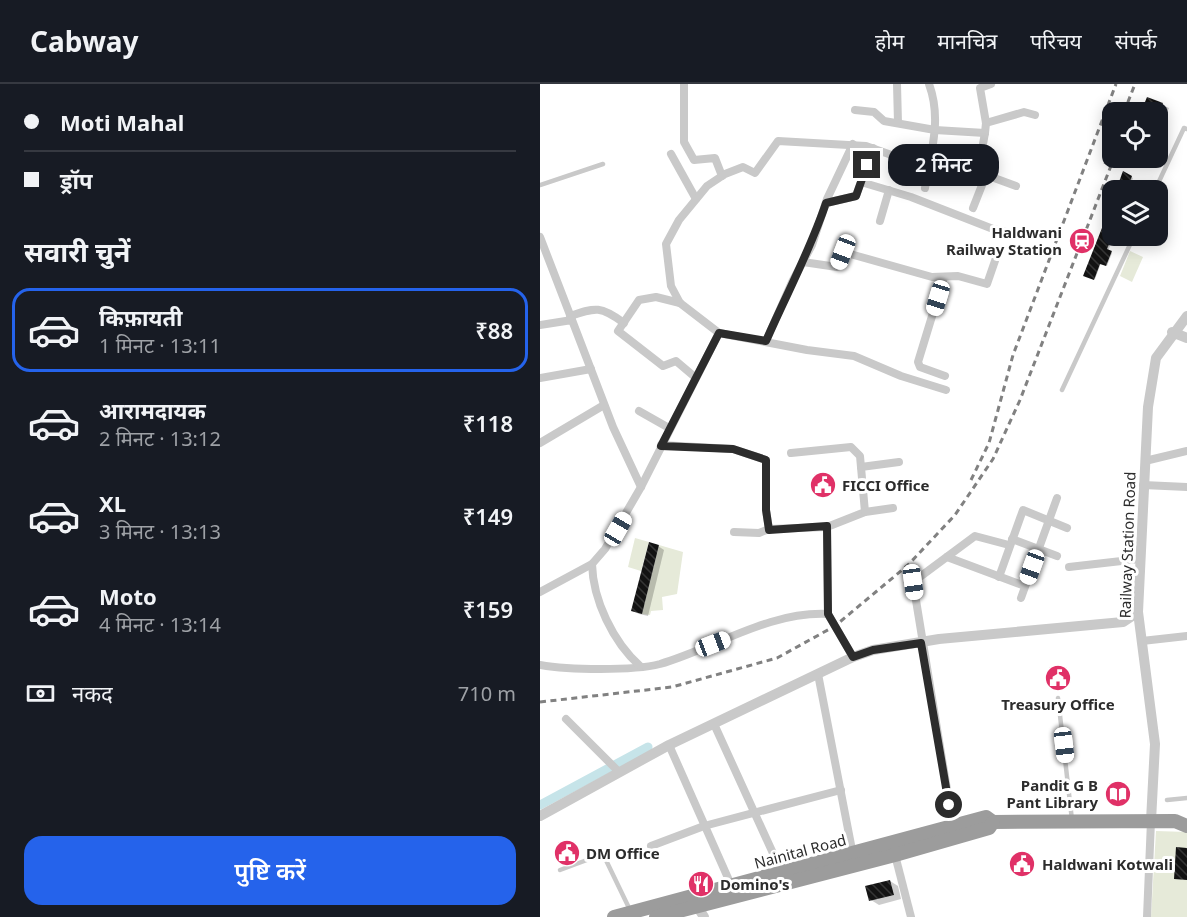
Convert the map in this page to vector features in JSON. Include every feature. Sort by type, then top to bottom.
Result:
[{"type":"highway","name":"Nainital Road","points":[[665,916],[701,911],[853,855],[894,849],[953,826],[986,817],[993,822],[1183,821]]},
{"type":"highway","name":"Nainital Road","points":[[614,917],[732,886],[784,879],[894,849],[989,828],[993,822]]},
{"type":"street","points":[[684,84],[684,146],[694,160],[715,158],[722,176]]},
{"type":"street","points":[[897,84],[898,123]]},
{"type":"street","points":[[925,188],[935,130],[936,103],[929,84]]},
{"type":"street","points":[[973,208],[981,176],[986,123],[980,88],[991,84]]},
{"type":"street","points":[[855,110],[874,112],[884,121],[935,130],[985,133]]},
{"type":"street","points":[[986,123],[1023,112],[1035,115]]},
{"type":"street","points":[[680,303],[671,286],[666,244],[678,220],[707,186],[722,176],[743,167],[755,173],[778,141],[853,144],[1016,186]]},
{"type":"street","points":[[766,341],[812,245],[826,203],[853,144]]},
{"type":"street","points":[[826,203],[856,196],[873,148]]},
{"type":"street","points":[[671,154],[696,199]]},
{"type":"street","points":[[861,182],[1007,232]]},
{"type":"street","points":[[880,221],[889,190]]},
{"type":"street","points":[[540,237],[604,405],[641,487]]},
{"type":"street","points":[[802,262],[837,267],[843,252],[932,277],[958,276],[987,284],[997,255]]},
{"type":"street","points":[[944,277],[918,362],[920,367],[945,376]]},
{"type":"street","points":[[696,378],[676,361],[663,366],[618,331],[639,300],[656,297],[680,303],[719,333],[807,350],[854,356],[901,376],[946,390]]},
{"type":"street","points":[[540,325],[571,318],[591,309],[606,310],[624,323]]},
{"type":"street","name":"Railway Station Road","points":[[1151,821],[1155,744],[1138,612],[1148,407],[1156,358],[1172,332],[1187,316]]},
{"type":"street","points":[[1172,332],[1187,338]]},
{"type":"street","points":[[540,592],[592,564],[606,549],[641,487],[719,333]]},
{"type":"street","points":[[540,378],[591,369]]},
{"type":"street","points":[[540,443],[604,405]]},
{"type":"street","points":[[639,411],[669,428]]},
{"type":"street","points":[[661,446],[733,449],[766,460],[766,510],[769,530]]},
{"type":"street","points":[[791,453],[851,447],[860,456],[865,512]]},
{"type":"street","points":[[1145,461],[1187,451]]},
{"type":"street","points":[[861,467],[899,462]]},
{"type":"street","points":[[1143,485],[1187,487]]},
{"type":"street","points":[[1021,598],[1058,498]]},
{"type":"street","points":[[734,532],[759,533],[769,530],[827,526],[865,512],[892,508]]},
{"type":"street","points":[[999,577],[1023,510],[1067,528]]},
{"type":"street","points":[[827,526],[828,614],[853,657]]},
{"type":"street","points":[[953,826],[921,643],[913,582],[975,536],[1011,542],[1057,556]]},
{"type":"street","points":[[947,557],[1025,586]]},
{"type":"street","points":[[1069,567],[1139,559]]},
{"type":"street","points":[[592,564],[594,588],[614,634],[625,653],[640,666]]},
{"type":"street","points":[[540,816],[669,745],[853,657],[873,650],[1123,622],[1138,612]]},
{"type":"street","points":[[540,666],[563,669],[658,664],[792,617],[812,613],[828,614]]},
{"type":"street","points":[[1142,640],[1187,636]]},
{"type":"street","points":[[818,674],[853,855]]},
{"type":"street","points":[[566,719],[619,772]]},
{"type":"street","points":[[714,724],[784,879]]},
{"type":"street","points":[[669,745],[732,886]]},
{"type":"street","points":[[651,846],[704,826],[754,811],[841,790]]},
{"type":"street","points":[[1147,917],[1151,821]]},
{"type":"street","points":[[894,849],[911,917]]},
{"type":"lane","points":[[1160,180],[1184,128],[1187,129]]},
{"type":"lane","points":[[540,185],[603,164]]},
{"type":"lane","points":[[1062,390],[1129,246]]},
{"type":"lane","points":[[1058,698],[1072,822]]},
{"type":"lane","points":[[1037,708],[1059,706]]},
{"type":"lane","points":[[1167,800],[1187,798]]},
{"type":"lane","points":[[560,870],[603,854],[631,912]]},
{"type":"green space","points":[[1130,251],[1143,257],[1132,282],[1120,276]]},
{"type":"green space","points":[[635,538],[649,542],[641,571],[628,567]]},
{"type":"green space","points":[[659,545],[683,552],[677,594],[662,597],[663,610],[651,611],[650,615],[642,614]]},
{"type":"green space","points":[[1156,831],[1187,832],[1187,917],[1151,917]]},
{"type":"building","points":[[1147,97],[1160,102],[1145,102]]},
{"type":"building","points":[[1123,171],[1132,176],[1131,180],[1120,180]]},
{"type":"building","points":[[1102,228],[1102,246],[1108,246],[1107,249],[1112,251],[1106,266],[1100,264],[1094,280],[1083,276]]},
{"type":"building","points":[[649,542],[659,545],[642,614],[631,611]]},
{"type":"building","points":[[1176,847],[1187,848],[1187,880],[1174,879]]},
{"type":"building","points":[[890,880],[894,895],[869,901],[865,886]]},
{"type":"waterway","points":[[540,805],[648,747]]},
{"type":"railway","points":[[971,480],[989,443],[1013,355],[1116,84]]},
{"type":"railway","points":[[1128,102],[1135,84]]},
{"type":"railway","points":[[540,702],[672,687],[777,658],[835,626],[908,565],[955,515],[993,459],[1020,400],[1110,168]]},
{"type":"place","name":"Haldwani Railway Station","points":[[1082,241]]},
{"type":"place","name":"FICCI Office","points":[[823,485]]},
{"type":"place","name":"Treasury Office","points":[[1058,678]]},
{"type":"place","name":"Pandit G B Pant Library","points":[[1118,794]]},
{"type":"place","name":"DM Office","points":[[567,853]]},
{"type":"place","name":"Haldwani Kotwali","points":[[1022,864]]},
{"type":"place","name":"Domino's","points":[[701,884]]},
{"type":"route","points":[[867,165],[856,196],[826,203],[812,245],[792,282],[766,341],[719,333],[661,446],[733,449],[766,460],[766,510],[769,530],[827,526],[828,614],[853,657],[873,650],[921,643],[949,805]]}]
